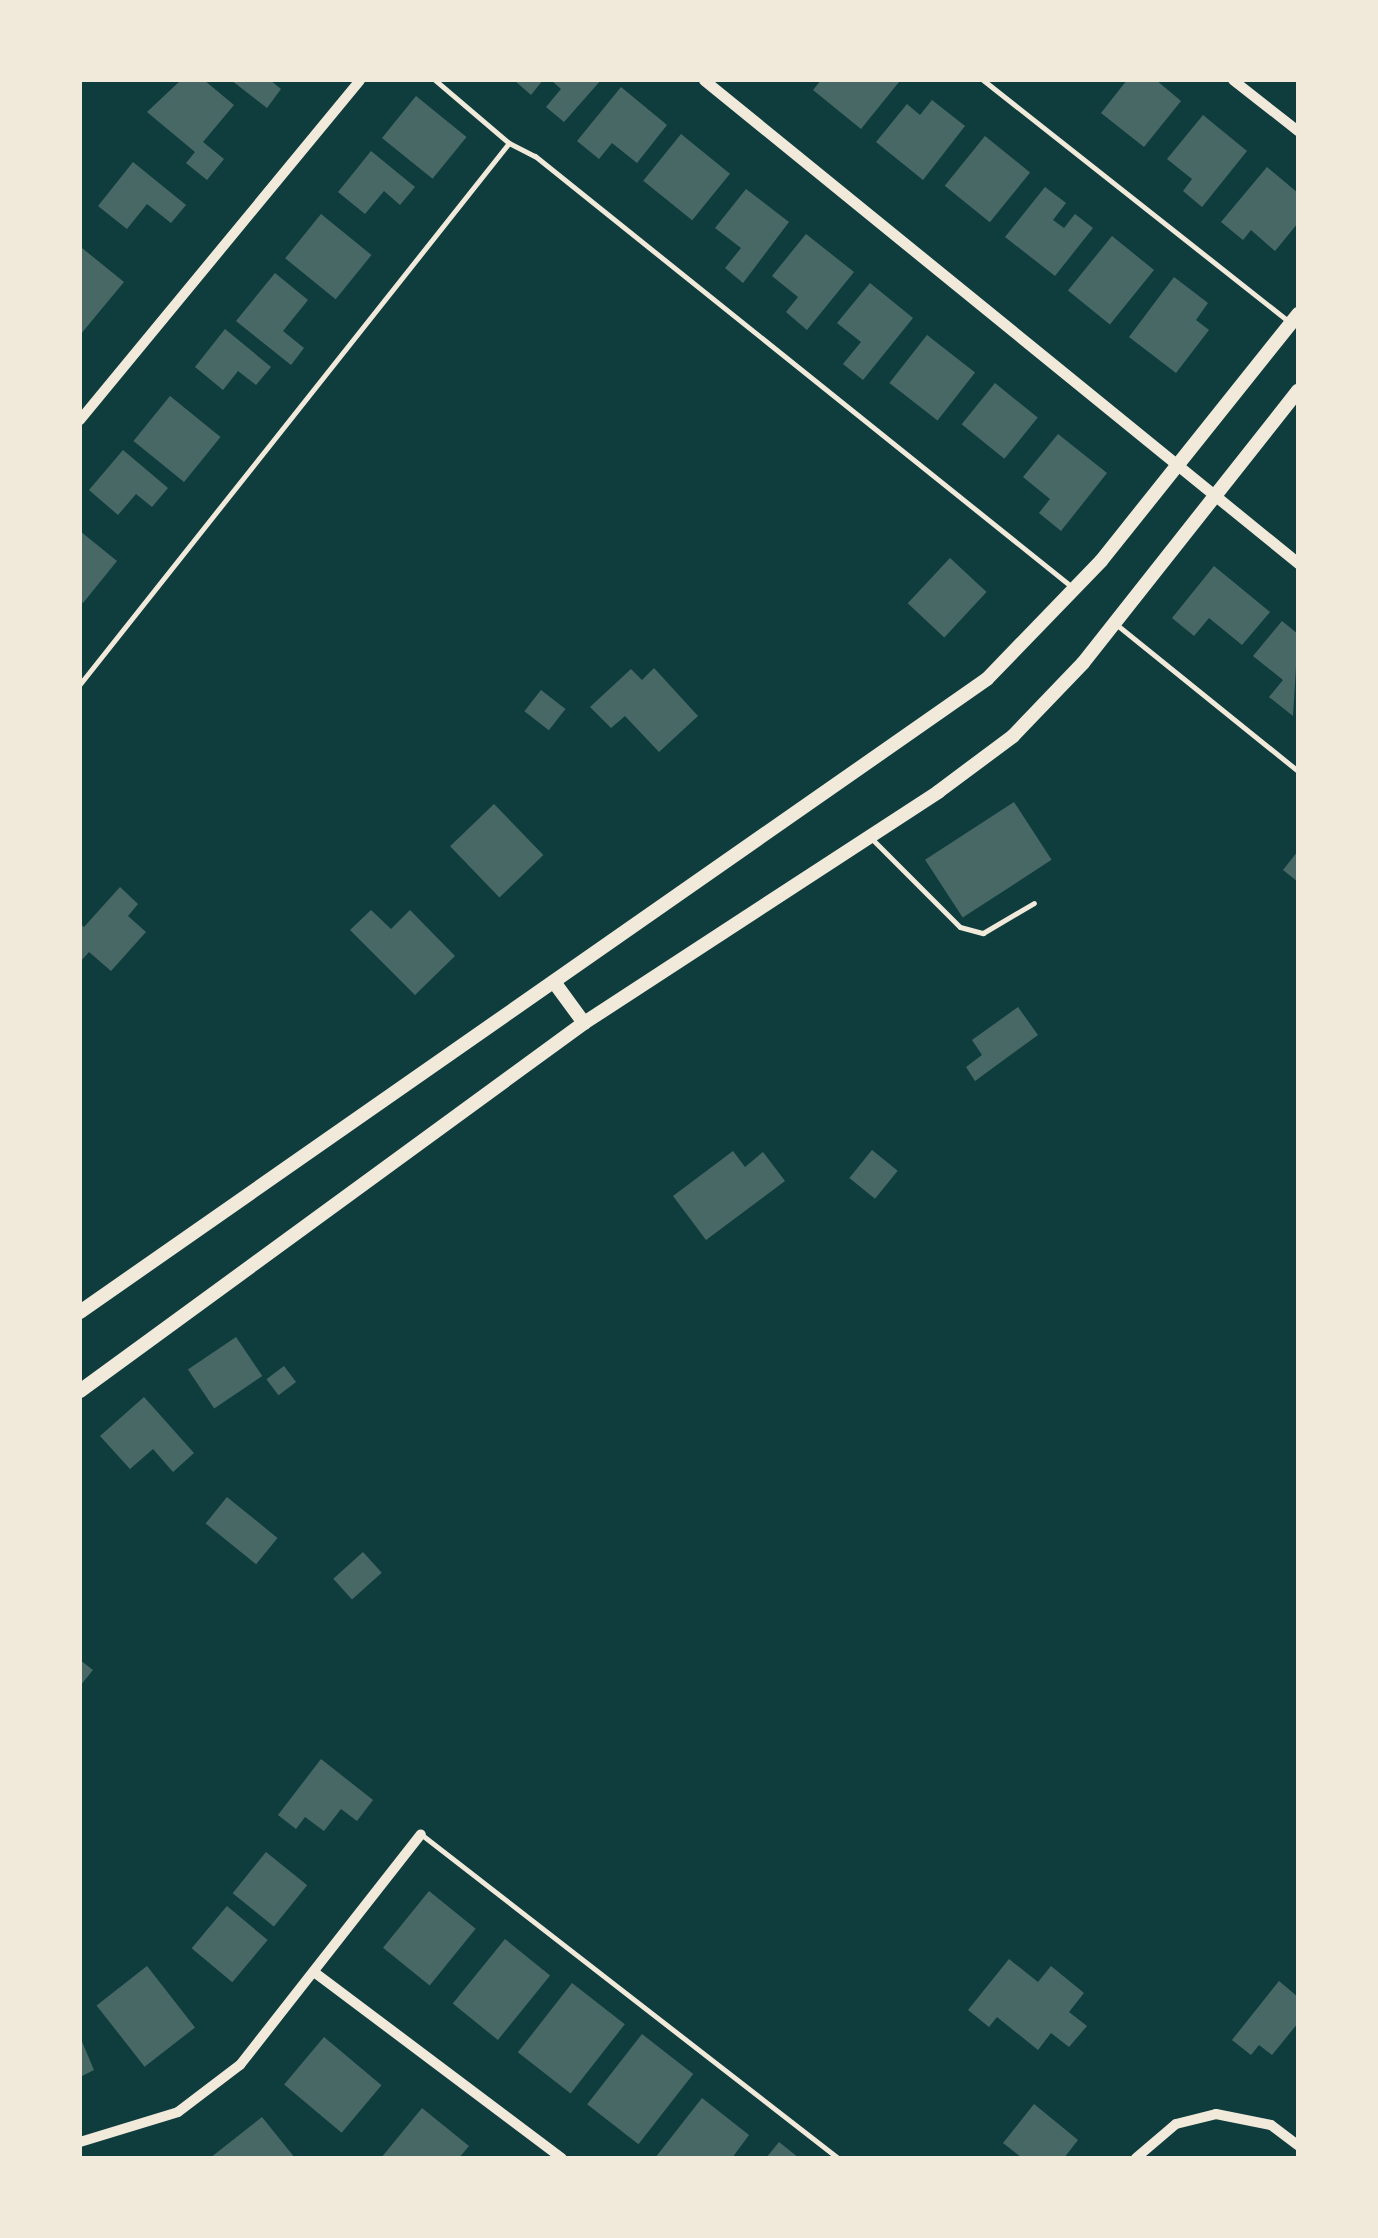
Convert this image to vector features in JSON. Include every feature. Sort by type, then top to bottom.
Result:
[{"type":"main road","points":[[80,1312],[145,1261],[554,982],[987,678],[1076,590],[1295,318]]},
{"type":"main road","points":[[80,1390],[584,1022],[870,836],[1013,736],[1115,623],[1298,392]]},
{"type":"main road","points":[[554,982],[584,1022]]},
{"type":"street","points":[[80,420],[85,405],[360,80]]},
{"type":"street","points":[[704,80],[1298,563]]},
{"type":"street","points":[[1233,80],[1298,131]]},
{"type":"street","points":[[80,2142],[178,2112],[240,2065],[421,1834]]},
{"type":"street","points":[[314,1972],[562,2158]]},
{"type":"street","points":[[1136,2158],[1176,2124],[1216,2114],[1271,2125],[1298,2146]]},
{"type":"lane","points":[[435,80],[1076,590]]},
{"type":"lane","points":[[983,80],[1295,318]]},
{"type":"lane","points":[[80,684],[510,143]]},
{"type":"lane","points":[[1115,623],[1298,771]]},
{"type":"lane","points":[[870,836],[960,927],[982,933],[1034,903]]},
{"type":"lane","points":[[421,1834],[838,2158]]},
{"type":"building","points":[[181,80],[204,80],[234,105],[203,142],[224,159],[207,180],[186,163],[195,152],[147,112]]},
{"type":"building","points":[[231,80],[270,80],[281,89],[267,108]]},
{"type":"building","points":[[514,80],[543,80],[531,95]]},
{"type":"building","points":[[551,80],[601,80],[564,122],[546,107],[561,89]]},
{"type":"building","points":[[821,80],[899,82],[861,129],[813,90]]},
{"type":"building","points":[[1127,80],[1156,80],[1181,101],[1144,147],[1101,113]]},
{"type":"building","points":[[621,87],[667,125],[637,163],[612,143],[599,159],[577,141]]},
{"type":"building","points":[[416,96],[467,137],[433,179],[382,138]]},
{"type":"building","points":[[932,100],[965,126],[923,180],[876,142],[907,104],[920,115]]},
{"type":"building","points":[[1203,115],[1247,151],[1202,207],[1183,191],[1192,179],[1167,159]]},
{"type":"building","points":[[681,134],[730,174],[692,220],[643,181]]},
{"type":"building","points":[[985,136],[1030,173],[990,222],[945,186]]},
{"type":"building","points":[[371,151],[415,187],[400,205],[384,191],[365,214],[338,192]]},
{"type":"building","points":[[133,162],[186,205],[171,223],[147,204],[127,229],[98,206]]},
{"type":"building","points":[[1267,167],[1298,193],[1298,223],[1275,251],[1251,230],[1243,240],[1221,222]]},
{"type":"building","points":[[1045,187],[1066,203],[1053,220],[1064,228],[1075,214],[1093,228],[1055,276],[1005,237]]},
{"type":"building","points":[[746,189],[789,222],[743,283],[725,268],[741,248],[715,228]]},
{"type":"building","points":[[321,214],[372,255],[336,299],[285,258]]},
{"type":"building","points":[[806,234],[854,272],[807,330],[786,312],[798,297],[772,276]]},
{"type":"building","points":[[1112,236],[1154,270],[1110,324],[1068,290]]},
{"type":"building","points":[[80,250],[124,282],[80,335]]},
{"type":"building","points":[[275,273],[308,300],[283,331],[304,348],[291,365],[236,321]]},
{"type":"building","points":[[1174,277],[1208,303],[1196,320],[1209,330],[1176,373],[1129,337]]},
{"type":"building","points":[[870,283],[913,318],[863,380],[843,364],[861,342],[837,323]]},
{"type":"building","points":[[225,329],[271,367],[256,385],[238,371],[223,390],[195,367]]},
{"type":"building","points":[[927,335],[975,373],[938,421],[889,383]]},
{"type":"building","points":[[995,383],[1038,418],[1004,459],[962,424]]},
{"type":"building","points":[[170,396],[221,437],[184,482],[133,441]]},
{"type":"building","points":[[1058,434],[1107,473],[1061,531],[1039,513],[1050,499],[1023,477]]},
{"type":"building","points":[[123,450],[168,488],[152,507],[136,494],[118,515],[89,490]]},
{"type":"building","points":[[80,531],[117,561],[83,603],[80,600]]},
{"type":"building","points":[[950,558],[987,592],[944,637],[908,603]]},
{"type":"building","points":[[1214,566],[1270,612],[1242,645],[1209,618],[1194,636],[1172,618]]},
{"type":"building","points":[[1282,621],[1298,634],[1293,716],[1269,697],[1283,680],[1253,656]]},
{"type":"building","points":[[654,668],[698,716],[659,752],[625,716],[611,728],[590,707],[631,669],[642,680]]},
{"type":"building","points":[[541,690],[565,709],[549,730],[524,711]]},
{"type":"building","points":[[1014,802],[1052,860],[963,918],[925,860]]},
{"type":"building","points":[[494,804],[543,855],[499,897],[450,846]]},
{"type":"building","points":[[1298,851],[1298,882],[1283,870]]},
{"type":"building","points":[[120,887],[138,904],[128,916],[146,932],[111,971],[89,952],[80,962],[80,924],[84,927]]},
{"type":"building","points":[[371,910],[391,929],[410,910],[455,956],[415,995],[350,930]]},
{"type":"building","points":[[1018,1007],[1038,1035],[975,1081],[966,1067],[982,1055],[972,1040]]},
{"type":"building","points":[[872,1150],[898,1171],[875,1199],[849,1178]]},
{"type":"building","points":[[733,1151],[745,1167],[763,1152],[785,1181],[706,1240],[673,1196]]},
{"type":"building","points":[[236,1337],[262,1376],[214,1408],[188,1369]]},
{"type":"building","points":[[284,1366],[296,1382],[278,1395],[266,1379]]},
{"type":"building","points":[[144,1397],[194,1453],[173,1472],[153,1449],[130,1469],[100,1436]]},
{"type":"building","points":[[227,1497],[278,1538],[256,1564],[206,1523]]},
{"type":"building","points":[[363,1552],[382,1573],[352,1600],[333,1579]]},
{"type":"building","points":[[80,1660],[93,1670],[80,1686]]},
{"type":"building","points":[[321,1759],[373,1800],[357,1821],[341,1809],[324,1831],[305,1817],[296,1829],[278,1815]]},
{"type":"building","points":[[266,1852],[307,1885],[274,1927],[233,1893]]},
{"type":"building","points":[[429,1891],[476,1929],[430,1985],[383,1948]]},
{"type":"building","points":[[227,1906],[268,1940],[232,1982],[192,1948]]},
{"type":"building","points":[[505,1939],[550,1976],[498,2040],[453,2004]]},
{"type":"building","points":[[1009,1959],[1038,1982],[1051,1966],[1084,1993],[1069,2012],[1087,2026],[1069,2047],[1051,2033],[1038,2050],[997,2017],[989,2027],[968,2010]]},
{"type":"building","points":[[147,1966],[195,2027],[145,2067],[97,2005]]},
{"type":"building","points":[[1279,1981],[1298,1997],[1298,2023],[1272,2055],[1259,2045],[1251,2055],[1232,2040]]},
{"type":"building","points":[[572,1983],[625,2024],[571,2094],[518,2052]]},
{"type":"building","points":[[642,2034],[693,2074],[638,2144],[587,2104]]},
{"type":"building","points":[[80,2037],[94,2070],[80,2077]]},
{"type":"building","points":[[324,2037],[381,2085],[342,2133],[284,2084]]},
{"type":"building","points":[[702,2098],[749,2135],[732,2158],[655,2158]]},
{"type":"building","points":[[1034,2104],[1078,2140],[1064,2158],[1022,2158],[1003,2143]]},
{"type":"building","points":[[422,2108],[469,2146],[459,2158],[381,2158]]},
{"type":"building","points":[[262,2117],[295,2158],[210,2158]]},
{"type":"building","points":[[779,2142],[799,2158],[766,2158]]}]
